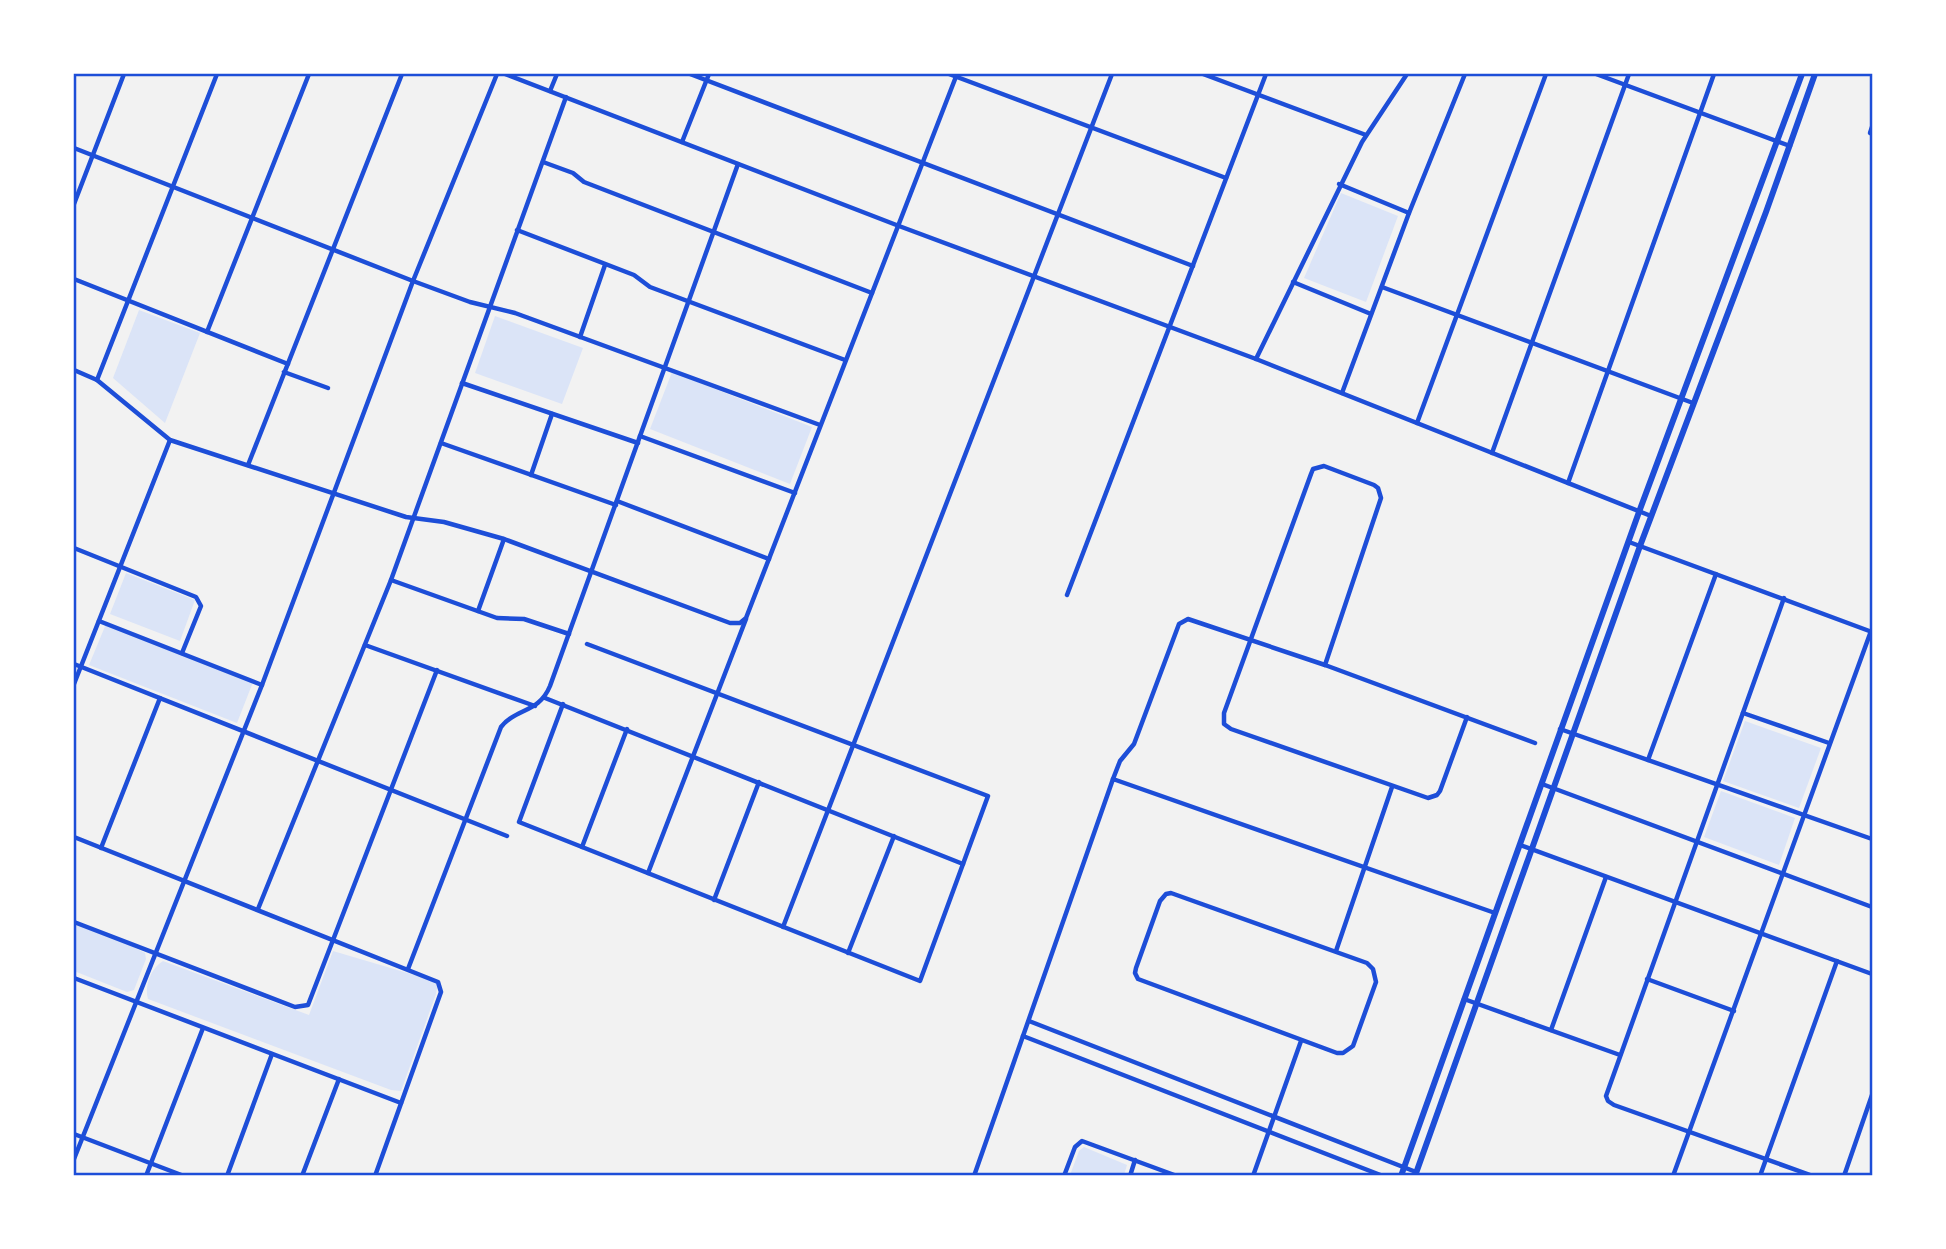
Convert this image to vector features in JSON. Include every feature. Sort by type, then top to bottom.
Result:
[{"type":"main road","points":[[1401,1175],[1639,512],[1802,74]]},
{"type":"main road","points":[[1415,1174],[1640,546],[1815,74]]},
{"type":"street","points":[[74,204],[124,74]]},
{"type":"street","points":[[97,380],[217,74]]},
{"type":"street","points":[[207,332],[309,74]]},
{"type":"street","points":[[248,465],[402,74]]},
{"type":"street","points":[[74,1160],[154,953],[244,733],[413,281],[497,74]]},
{"type":"street","points":[[505,74],[899,226],[1256,359],[1651,516]]},
{"type":"street","points":[[550,91],[557,74]]},
{"type":"street","points":[[690,74],[1193,266]]},
{"type":"street","points":[[682,142],[709,74]]},
{"type":"street","points":[[949,74],[1226,178]]},
{"type":"street","points":[[783,928],[1112,74]]},
{"type":"street","points":[[1203,74],[1366,135]]},
{"type":"street","points":[[1067,595],[1266,74]]},
{"type":"street","points":[[1256,359],[1339,184],[1366,135],[1407,74]]},
{"type":"street","points":[[1342,393],[1409,213],[1465,74]]},
{"type":"street","points":[[1417,423],[1546,74]]},
{"type":"street","points":[[1596,74],[1790,146]]},
{"type":"street","points":[[1492,453],[1629,74]]},
{"type":"street","points":[[1568,483],[1714,74]]},
{"type":"street","points":[[648,873],[956,75]]},
{"type":"street","points":[[258,909],[391,580],[566,97]]},
{"type":"street","points":[[74,148],[413,281],[515,313],[820,425]]},
{"type":"street","points":[[543,162],[573,173],[584,183],[872,293]]},
{"type":"street","points":[[408,970],[501,727],[506,720],[536,706],[545,698],[738,164]]},
{"type":"street","points":[[1339,184],[1409,213]]},
{"type":"street","points":[[517,230],[634,275],[650,287],[845,360]]},
{"type":"street","points":[[580,337],[606,265]]},
{"type":"street","points":[[74,279],[288,364]]},
{"type":"street","points":[[1293,282],[1371,314]]},
{"type":"street","points":[[1381,287],[1693,403]]},
{"type":"street","points":[[74,370],[97,380],[170,440],[414,518],[444,522],[504,539],[730,623],[746,618]]},
{"type":"street","points":[[284,372],[328,388]]},
{"type":"street","points":[[461,383],[638,443]]},
{"type":"street","points":[[531,475],[552,414]]},
{"type":"street","points":[[640,436],[795,493]]},
{"type":"street","points":[[74,684],[170,440]]},
{"type":"street","points":[[441,443],[617,503],[769,559]]},
{"type":"street","points":[[1325,665],[1381,498],[1374,485],[1324,466],[1314,469],[1311,474],[1224,713],[1224,723],[1231,729],[1428,799],[1437,795],[1467,717]]},
{"type":"street","points":[[478,611],[504,539]]},
{"type":"street","points":[[1629,542],[1872,632],[1829,743],[1673,1175]]},
{"type":"street","points":[[74,548],[196,597],[200,602],[182,653]]},
{"type":"street","points":[[1648,760],[1716,574]]},
{"type":"street","points":[[391,580],[497,618],[524,619],[569,634]]},
{"type":"street","points":[[1784,598],[1607,1091],[1608,1101],[1813,1175]]},
{"type":"street","points":[[974,1175],[1113,779],[1120,761],[1135,744],[1182,620],[1193,620],[1251,639],[1535,743]]},
{"type":"street","points":[[99,621],[262,685]]},
{"type":"street","points":[[563,704],[519,822],[920,981],[988,796],[587,644]]},
{"type":"street","points":[[365,645],[536,706]]},
{"type":"street","points":[[74,664],[507,836]]},
{"type":"street","points":[[74,922],[295,1007],[304,1007],[310,999],[437,670]]},
{"type":"street","points":[[102,849],[160,698]]},
{"type":"street","points":[[545,698],[963,864]]},
{"type":"street","points":[[1743,713],[1829,743]]},
{"type":"street","points":[[582,847],[626,729]]},
{"type":"street","points":[[1560,729],[1872,839]]},
{"type":"street","points":[[1113,779],[1495,913]]},
{"type":"street","points":[[714,900],[759,782]]},
{"type":"street","points":[[1541,784],[1872,907]]},
{"type":"street","points":[[1336,951],[1392,787]]},
{"type":"street","points":[[848,953],[894,836]]},
{"type":"street","points":[[74,837],[438,982],[442,992],[375,1175]]},
{"type":"street","points":[[1520,845],[1872,974]]},
{"type":"street","points":[[1551,1030],[1606,877]]},
{"type":"street","points":[[1166,894],[1175,894],[1336,951],[1367,963],[1376,975],[1353,1046],[1343,1053],[1301,1041],[1138,979],[1135,973],[1160,901],[1166,894]]},
{"type":"street","points":[[1760,1175],[1838,961]]},
{"type":"street","points":[[74,978],[401,1103]]},
{"type":"street","points":[[1647,979],[1734,1011]]},
{"type":"street","points":[[1464,999],[1620,1055]]},
{"type":"street","points":[[1029,1021],[1404,1167],[1415,1174]]},
{"type":"street","points":[[146,1175],[203,1028]]},
{"type":"street","points":[[1023,1037],[1380,1175]]},
{"type":"street","points":[[1253,1175],[1301,1041]]},
{"type":"street","points":[[227,1175],[272,1054]]},
{"type":"street","points":[[302,1175],[339,1079]]},
{"type":"street","points":[[1844,1175],[1872,1096]]},
{"type":"street","points":[[74,1134],[184,1175]]},
{"type":"street","points":[[1064,1175],[1075,1147],[1082,1141],[1177,1175]]},
{"type":"street","points":[[1130,1175],[1135,1160]]},
{"type":"shaded area","points":[[1341,193],[1398,216],[1366,302],[1304,278]]},
{"type":"shaded area","points":[[139,310],[200,333],[165,423],[113,378]]},
{"type":"shaded area","points":[[495,316],[583,348],[562,404],[475,373]]},
{"type":"shaded area","points":[[672,372],[812,427],[790,484],[650,429]]},
{"type":"shaded area","points":[[126,573],[195,600],[180,641],[110,614]]},
{"type":"shaded area","points":[[106,624],[253,682],[237,723],[89,665]]},
{"type":"shaded area","points":[[1745,721],[1821,748],[1799,808],[1723,781]]},
{"type":"shaded area","points":[[1721,791],[1795,818],[1779,865],[1704,837]]},
{"type":"shaded area","points":[[74,922],[145,953],[146,959],[134,990],[127,992],[74,971]]},
{"type":"shaded area","points":[[333,951],[438,982],[401,1091],[391,1090],[148,999],[150,978],[155,968],[163,961],[309,1015]]},
{"type":"shaded area","points":[[1084,1147],[1127,1165],[1124,1175],[1070,1175],[1079,1151]]}]
